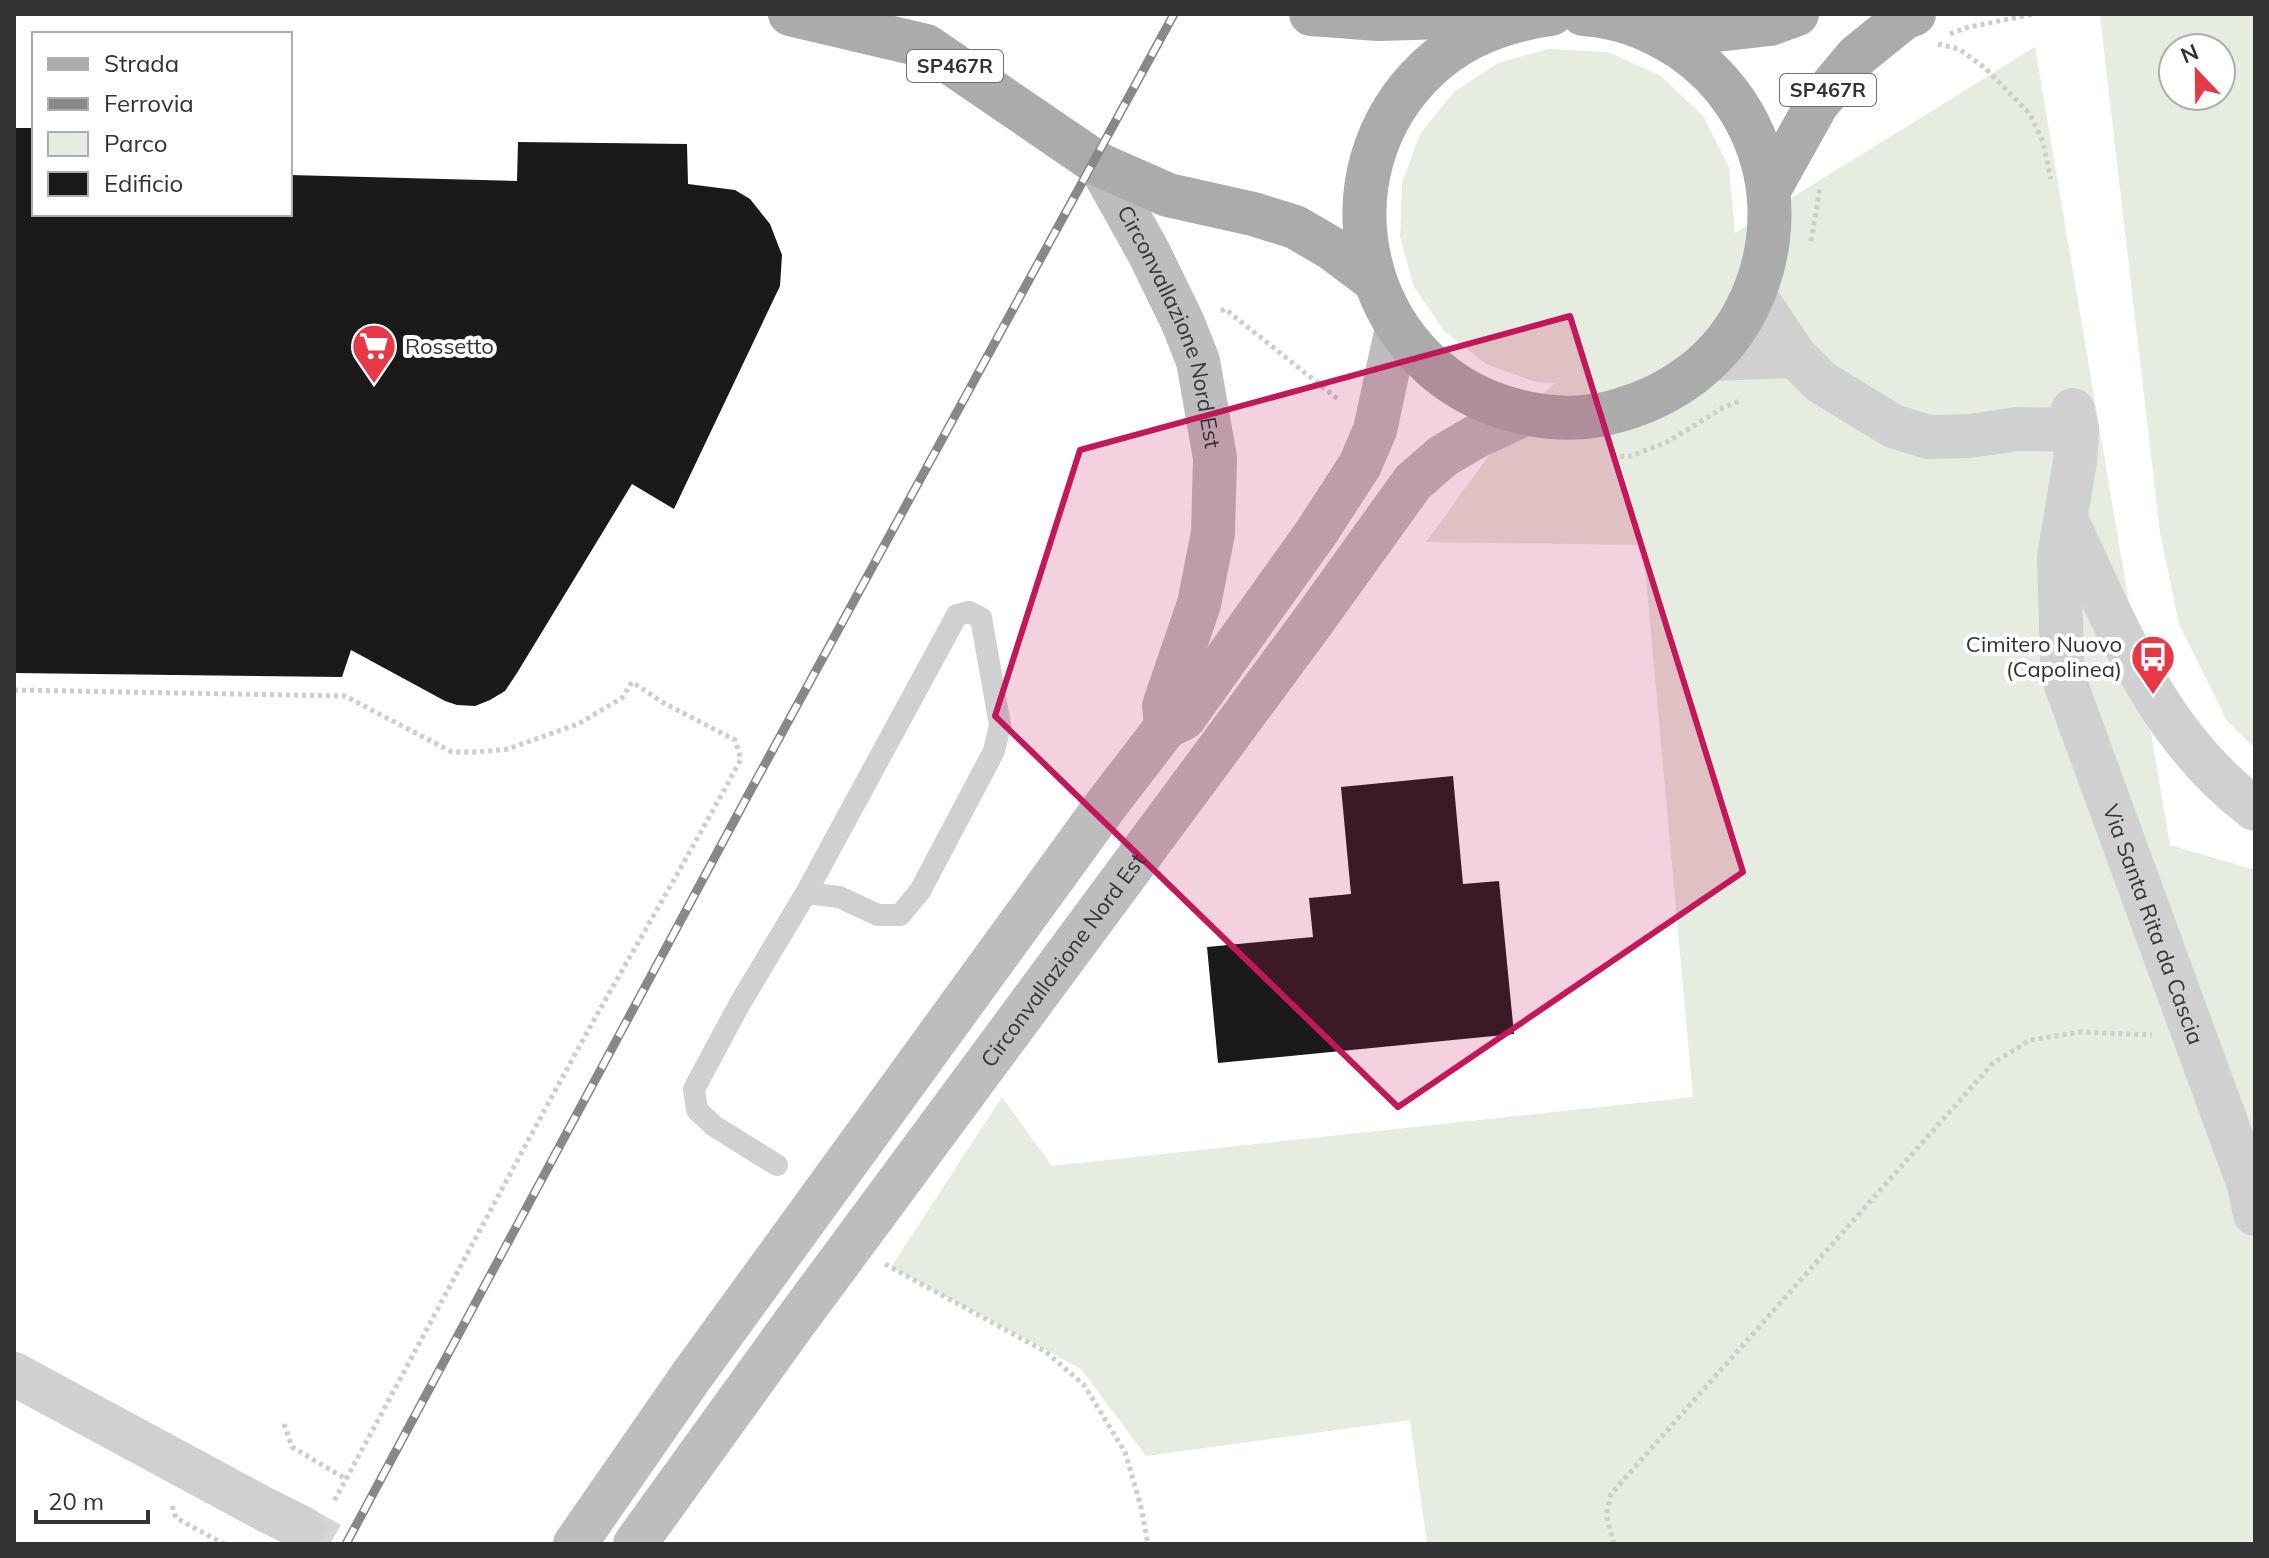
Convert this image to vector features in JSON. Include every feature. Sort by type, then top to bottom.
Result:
[{"type":"main road","name":"SP467R","points":[[790,14],[926,46],[1100,165],[1168,195],[1295,227],[1331,248],[1375,281]]},
{"type":"main road","points":[[1311,14],[1378,19],[1446,17],[1492,28]]},
{"type":"main road","points":[[1551,14],[1526,17],[1492,28],[1458,45],[1427,69],[1402,98],[1383,131],[1370,167],[1364,205],[1366,244],[1375,281],[1384,305],[1413,349],[1446,379],[1483,401],[1525,414],[1565,419],[1605,415],[1644,403],[1680,385],[1711,359],[1736,329],[1754,295],[1765,261],[1770,226],[1769,190],[1757,143],[1735,100],[1703,64],[1663,36],[1630,22],[1583,14]]},
{"type":"main road","points":[[1663,36],[1770,24],[1797,14]]},
{"type":"main road","name":"SP467R","points":[[1769,190],[1817,104],[1857,56],[1904,18],[1914,14]]},
{"type":"main road","name":"Circonvallazione Nord Est","points":[[1100,165],[1149,253],[1198,361],[1215,458],[1213,533],[1199,604],[1164,706],[1166,727]]},
{"type":"main road","points":[[575,1544],[699,1365],[1106,805],[1166,727],[1184,718],[1316,533],[1360,465],[1375,430],[1397,328]]},
{"type":"main road","name":"Circonvallazione Nord Est","points":[[635,1544],[1413,482],[1443,456],[1525,414]]},
{"type":"street","name":"Via Santa Rita da Cascia","points":[[1754,295],[1795,356],[1821,382],[1893,426],[1928,437],[1969,436],[2075,420],[2075,461],[2059,557],[2062,662],[2066,685],[2253,1183]]},
{"type":"street","points":[[1711,359],[1795,356]]},
{"type":"street","points":[[2066,519],[2123,641],[2153,696],[2194,753],[2228,789],[2255,809]]},
{"type":"street","points":[[2062,662],[2123,641]]},
{"type":"street","points":[[14,1374],[302,1528]]},
{"type":"lane","points":[[777,1165],[714,1126],[697,1110],[694,1089],[739,1005],[806,893],[957,615],[969,612],[981,618],[1000,725],[994,751],[920,891],[900,915],[878,915],[839,897],[806,893]]},
{"type":"path","points":[[2033,14],[1965,28],[1931,43],[1959,49],[1985,68],[2022,104],[2043,142],[2051,179]]},
{"type":"path","points":[[1811,242],[1820,185]]},
{"type":"path","points":[[14,690],[345,696],[452,752],[478,752],[508,749],[578,724],[622,698],[632,682],[662,702],[735,740],[741,759],[595,1020],[346,1479],[292,1447],[284,1424]]},
{"type":"path","points":[[1614,1544],[1606,1515],[1611,1494],[1992,1064],[2030,1040],[2081,1032],[2157,1036]]},
{"type":"path","points":[[884,1263],[1046,1352],[1084,1385],[1125,1452],[1148,1544]]},
{"type":"path","points":[[168,1498],[176,1518],[224,1544]]},
{"type":"highlighted area","points":[[1570,316],[1743,872],[1398,1107],[995,716],[1080,450]]},
{"type":"green space","points":[[2255,14],[2255,748],[2227,721],[2179,624],[2160,533],[2100,16]]},
{"type":"green space","points":[[2035,47],[2170,845],[2255,870],[2255,1544],[1427,1544],[1410,1420],[1146,1456],[1081,1369],[891,1267],[1002,1097],[1052,1166],[1693,1097],[1643,545],[1426,542],[1516,418],[1555,383],[1536,382],[1486,364],[1444,331],[1414,287],[1400,237],[1402,183],[1420,134],[1454,92],[1498,63],[1549,49],[1608,52],[1661,76],[1703,116],[1729,167],[1735,233]]},
{"type":"building","name":"Rossetto","points":[[14,128],[32,128],[32,216],[292,216],[292,175],[517,181],[518,142],[687,144],[688,184],[735,190],[750,199],[770,224],[782,255],[780,286],[674,509],[632,484],[517,673],[505,691],[490,700],[475,706],[445,701],[351,650],[342,677],[14,673]]},
{"type":"building","points":[[1453,776],[1463,884],[1499,881],[1514,1034],[1218,1063],[1207,947],[1313,937],[1309,898],[1351,894],[1341,787]]},
{"type":"tunnel","points":[[302,1528],[330,1544]]},
{"type":"railway","points":[[346,1544],[747,797],[1174,14]]},
{"type":"place","name":"Rossetto","points":[[374,385]]},
{"type":"place","name":"Cimitero Nuovo (Capolinea)","points":[[2153,696]]}]
